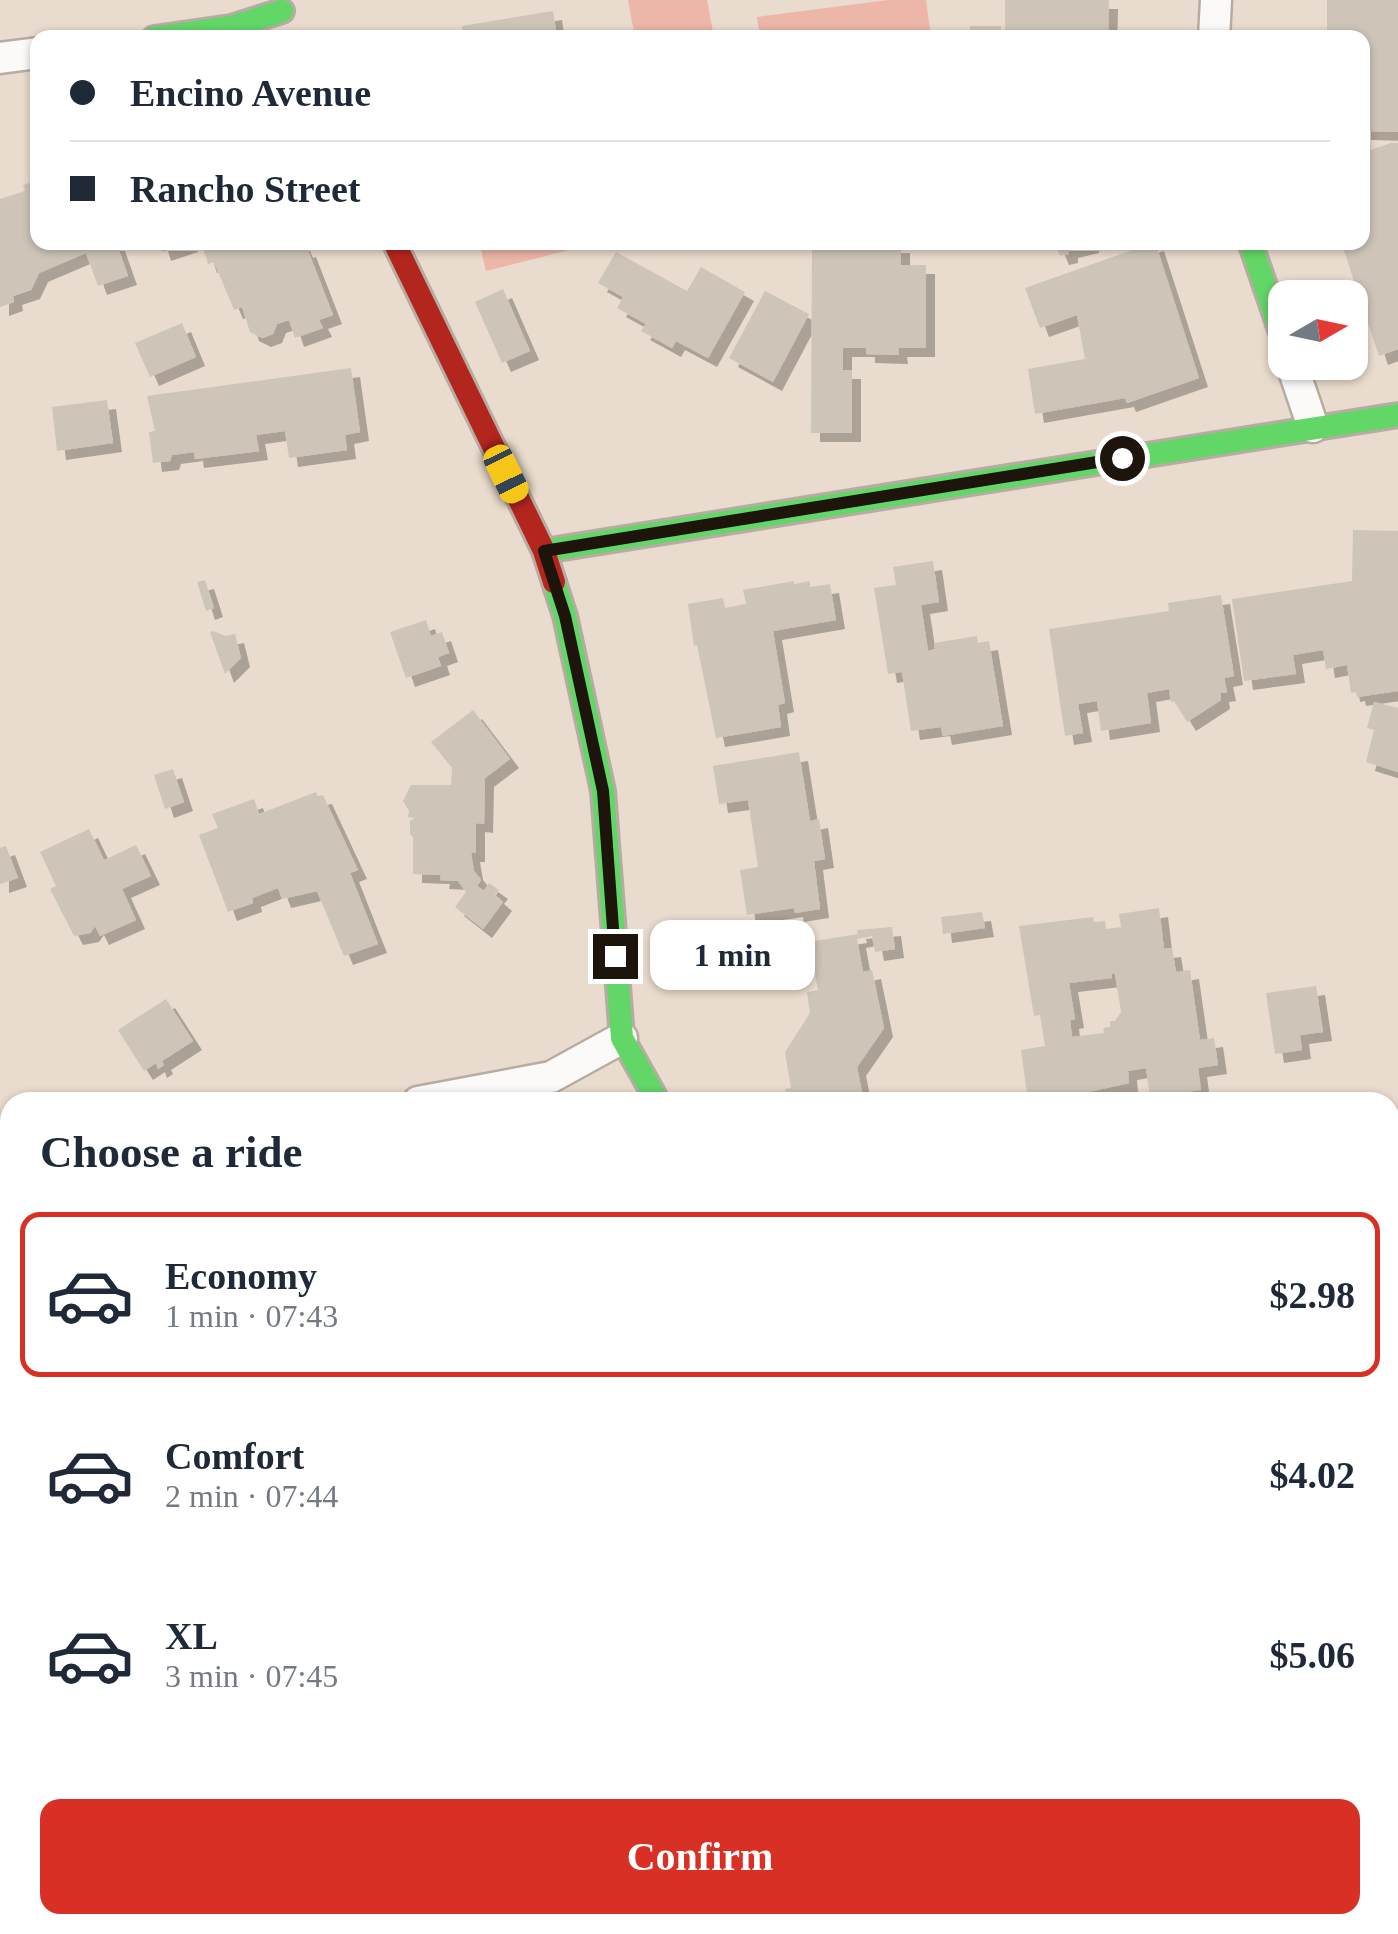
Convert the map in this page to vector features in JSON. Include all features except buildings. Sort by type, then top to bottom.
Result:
[{"type":"street","points":[[1214,30],[1216,0]]},
{"type":"street","points":[[216,30],[285,16]]},
{"type":"street","points":[[0,58],[30,54]]},
{"type":"street","points":[[398,250],[544,551],[565,616],[603,791],[622,1038],[652,1092]]},
{"type":"street","points":[[1253,250],[1268,294]]},
{"type":"street","points":[[1297,380],[1313,427]]},
{"type":"street","points":[[544,551],[1398,415]]},
{"type":"street","points":[[473,1092],[551,1078],[622,1038]]},
{"type":"shaded area","points":[[628,0],[707,0],[713,30],[634,30]]},
{"type":"shaded area","points":[[888,0],[926,0],[930,30],[759,30],[757,17]]},
{"type":"shaded area","points":[[481,250],[569,250],[486,271]]},
{"type":"traffic: fast","points":[[210,30],[282,11]]},
{"type":"traffic: fast","points":[[1253,250],[1268,294]]},
{"type":"traffic: fast","points":[[544,551],[1398,415]]},
{"type":"traffic: fast","points":[[554,582],[603,791],[622,1038],[652,1092]]},
{"type":"traffic: jam","points":[[398,250],[544,551],[554,582]]},
{"type":"route","points":[[615,956],[603,791],[565,616],[544,551],[1122,458]]}]
